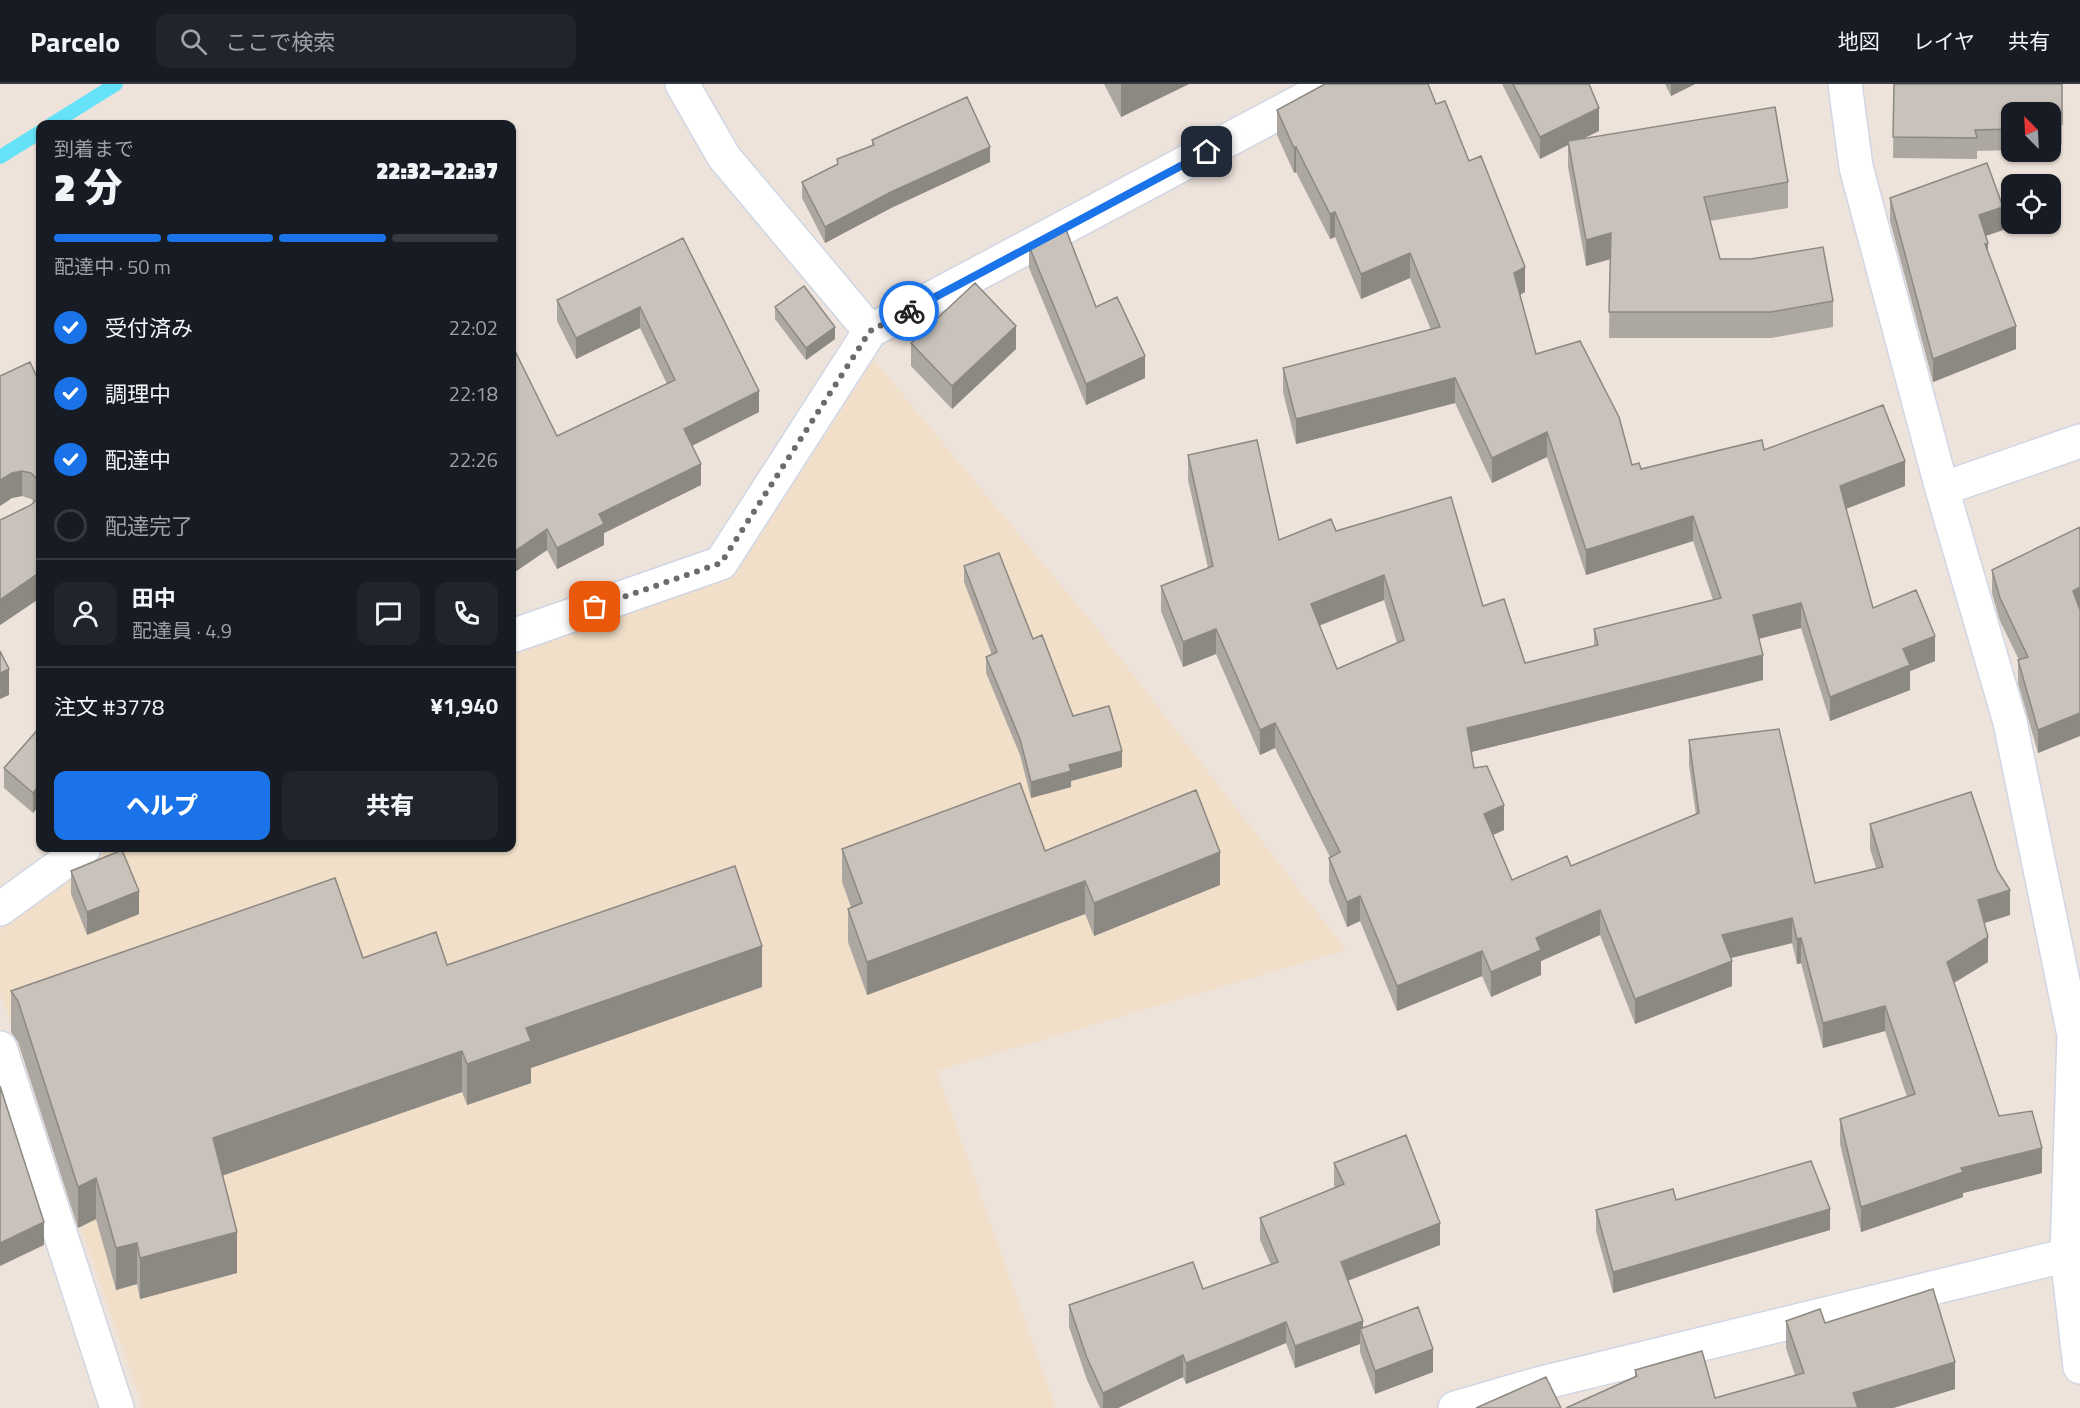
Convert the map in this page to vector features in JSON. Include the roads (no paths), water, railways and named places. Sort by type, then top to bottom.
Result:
[{"type":"street","points":[[682,84],[724,157],[870,331]]},
{"type":"street","points":[[516,635],[721,563],[870,331],[1333,84]]},
{"type":"street","points":[[1845,84],[1856,167],[1942,489],[2010,722],[2074,1035],[2073,1254],[2080,1367]]},
{"type":"street","points":[[1942,489],[2080,441]]},
{"type":"street","points":[[0,909],[78,852]]},
{"type":"street","points":[[0,1048],[117,1408]]},
{"type":"street","points":[[1455,1408],[1538,1384],[2073,1254]]},
{"type":"waterway","points":[[58,120],[116,84]]},
{"type":"waterway","points":[[0,157],[36,134]]}]
